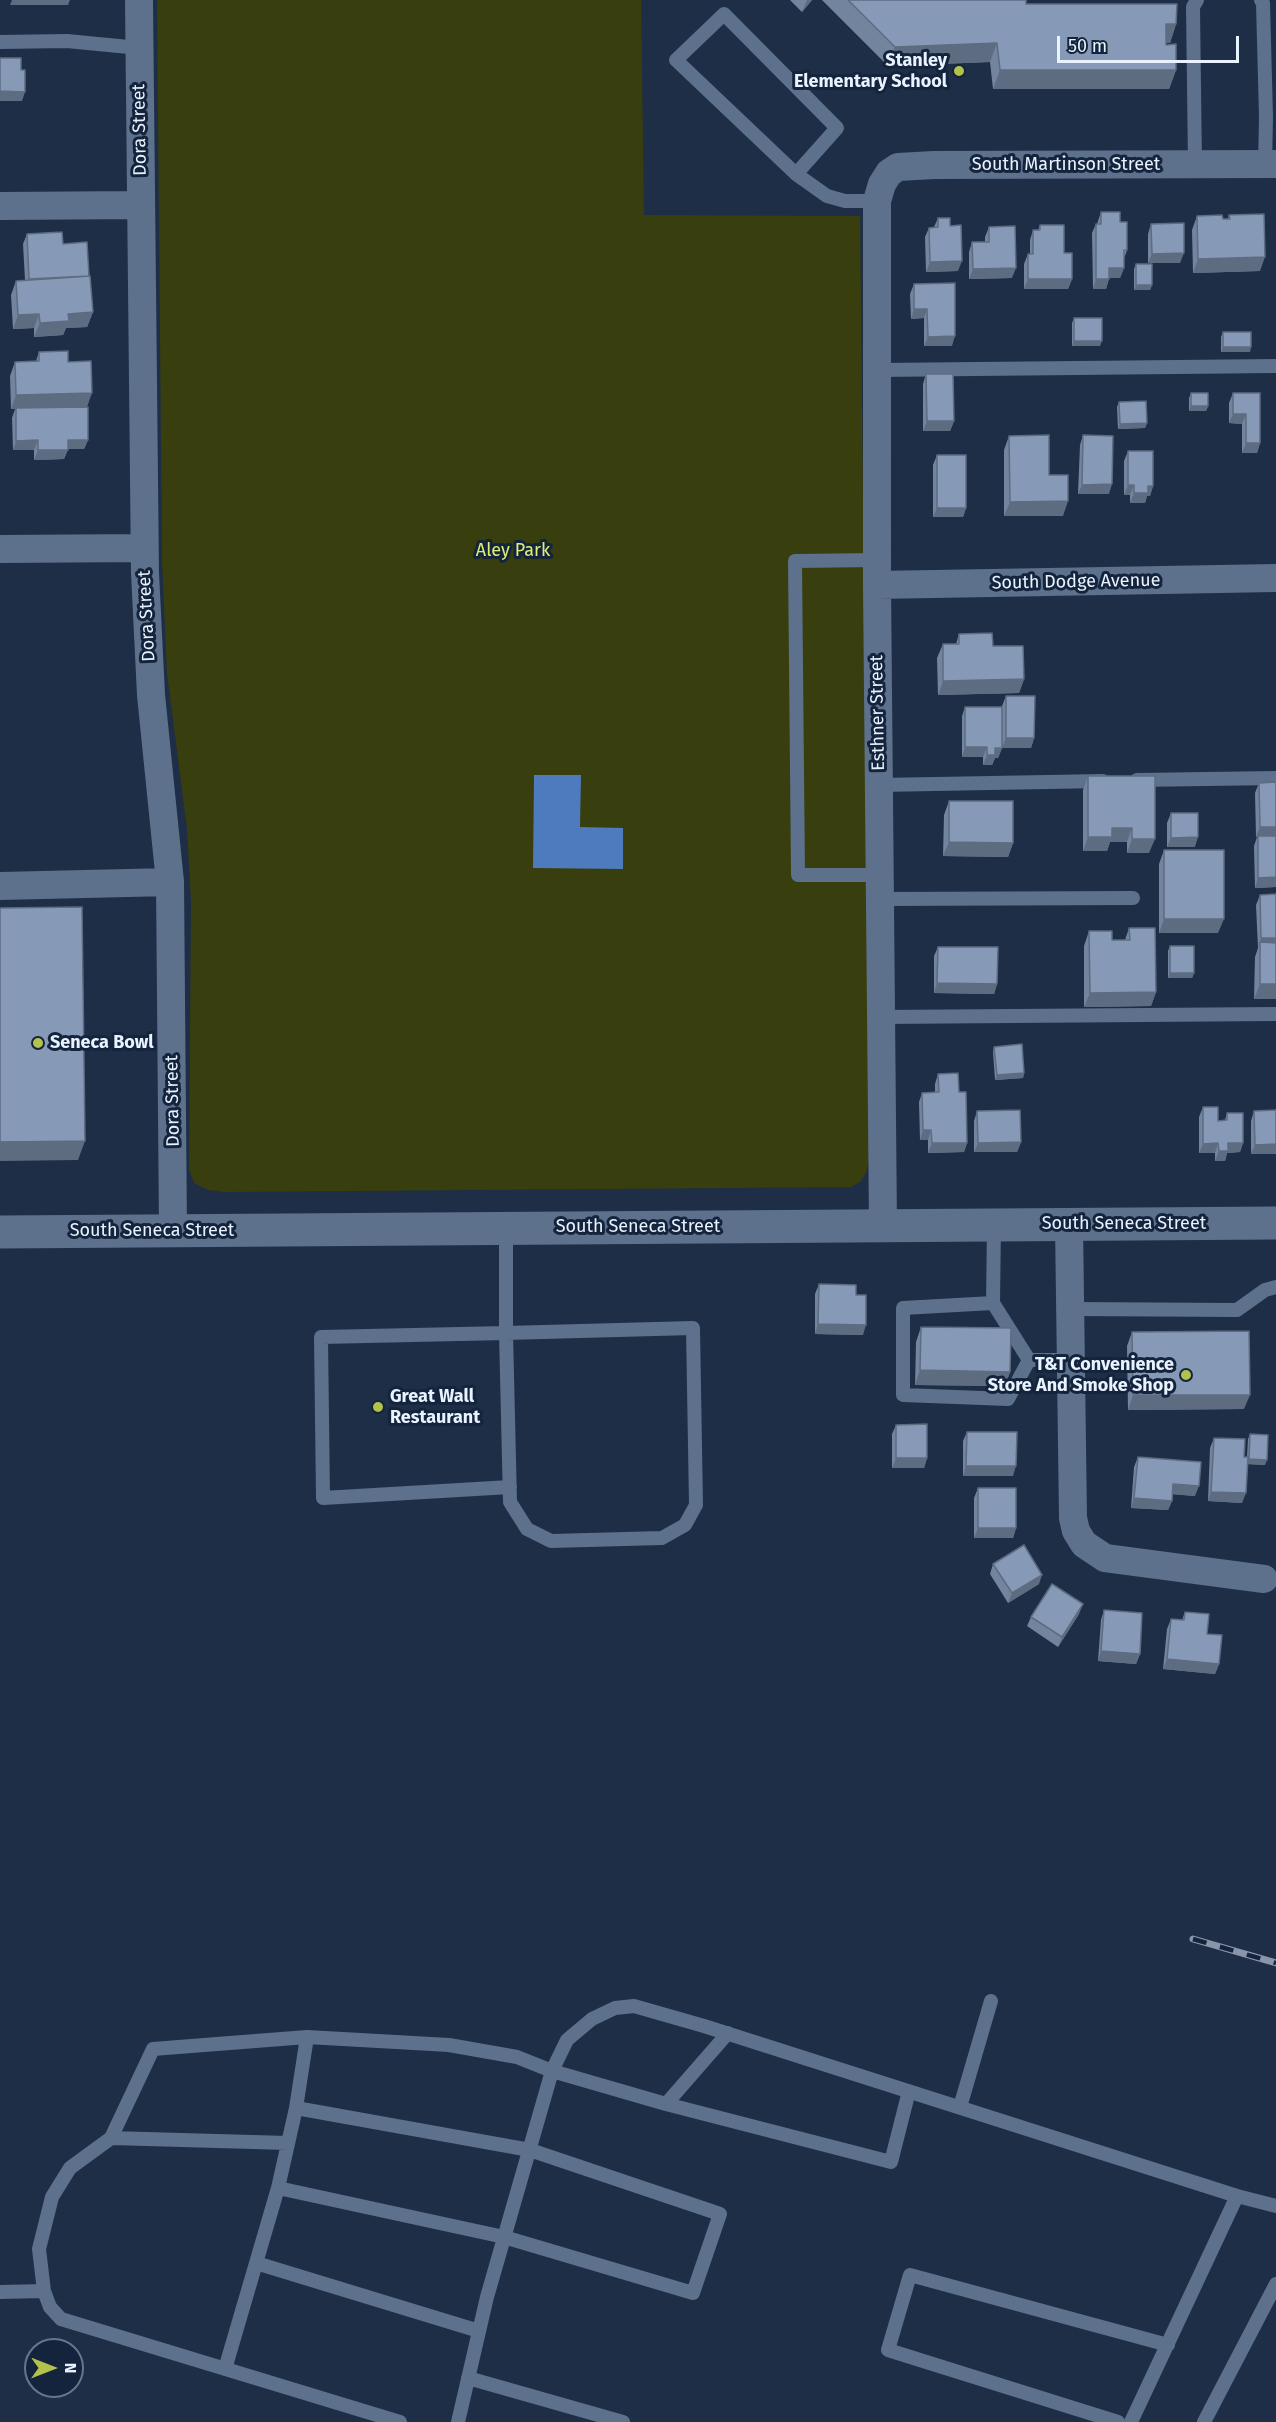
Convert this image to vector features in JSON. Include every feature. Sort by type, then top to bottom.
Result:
[{"type":"street","name":"Dora Street","points":[[139,0],[144,548],[151,695],[170,882],[173,1230]]},
{"type":"street","name":"South Martinson Street","points":[[877,201],[886,178],[898,167],[1271,164]]},
{"type":"street","name":"Esthner Street","points":[[877,201],[877,573],[883,1225]]},
{"type":"street","points":[[0,206],[141,205]]},
{"type":"street","points":[[0,549],[144,548]]},
{"type":"street","name":"South Dodge Avenue","points":[[877,573],[1276,578]]},
{"type":"street","points":[[0,886],[170,882]]},
{"type":"street","name":"South Seneca Street","points":[[0,1232],[1276,1223]]},
{"type":"street","points":[[1069,1224],[1073,1518],[1076,1531],[1084,1544],[1105,1558],[1264,1579]]},
{"type":"lane","points":[[1195,166],[1193,7],[1197,0]]},
{"type":"lane","points":[[1261,0],[1263,3],[1266,117],[1271,164]]},
{"type":"lane","points":[[796,174],[837,128],[724,14],[676,60],[796,174],[827,196],[845,201],[877,201]]},
{"type":"lane","points":[[0,42],[67,41],[139,48]]},
{"type":"lane","points":[[877,370],[1276,366]]},
{"type":"lane","points":[[877,573],[795,561],[798,875],[880,887],[1133,898]]},
{"type":"lane","points":[[879,784],[1276,778]]},
{"type":"lane","points":[[881,1017],[1276,1014]]},
{"type":"lane","points":[[994,1224],[993,1303],[1029,1360]]},
{"type":"lane","points":[[506,1228],[506,1333],[510,1487],[510,1502],[527,1529],[551,1541],[662,1538],[685,1525],[696,1505],[693,1328],[506,1333],[321,1337],[324,1498],[510,1487]]},
{"type":"lane","points":[[1070,1309],[1237,1310],[1265,1290],[1276,1287]]},
{"type":"lane","points":[[993,1303],[903,1308],[903,1395],[1008,1399],[1029,1360]]},
{"type":"lane","points":[[1029,1360],[1071,1360]]},
{"type":"lane","points":[[960,2107],[992,2001]]},
{"type":"lane","points":[[459,2422],[479,2331],[552,2071],[567,2040],[592,2019],[615,2008],[634,2006],[728,2033],[1237,2196],[1276,2206]]},
{"type":"lane","points":[[666,2104],[728,2033]]},
{"type":"lane","points":[[400,2422],[61,2319],[51,2307],[44,2291],[39,2248],[52,2197],[70,2168],[111,2138],[153,2049],[307,2037],[449,2045],[517,2056],[552,2071],[666,2104],[891,2162],[909,2091]]},
{"type":"lane","points":[[225,2369],[278,2188],[296,2108],[307,2037]]},
{"type":"lane","points":[[278,2188],[504,2237],[693,2293],[720,2214],[530,2150],[296,2108]]},
{"type":"lane","points":[[111,2138],[288,2143]]},
{"type":"lane","points":[[1131,2422],[1237,2196]]},
{"type":"lane","points":[[256,2263],[479,2331]]},
{"type":"lane","points":[[1118,2422],[888,2350],[910,2275],[1168,2345]]},
{"type":"lane","points":[[1204,2422],[1276,2284]]},
{"type":"lane","points":[[0,2292],[44,2291]]},
{"type":"lane","points":[[468,2378],[623,2422]]},
{"type":"green space","name":"Aley Park","points":[[157,0],[641,0],[644,215],[860,216],[870,1156],[866,1173],[860,1182],[851,1187],[225,1192],[208,1190],[194,1183],[189,1169],[191,902],[187,829],[167,673],[162,561]]},
{"type":"water","points":[[534,775],[581,775],[580,827],[623,828],[623,869],[533,868]]},
{"type":"building","name":"Stanley Elementary School","points":[[848,0],[1026,0],[1026,4],[1177,4],[1176,24],[1166,24],[1166,45],[1176,44],[1176,70],[1000,70],[997,43],[895,47]]},
{"type":"building","points":[[0,58],[21,58],[21,70],[25,70],[25,92],[0,91]]},
{"type":"building","points":[[1101,212],[1120,212],[1120,222],[1127,222],[1127,250],[1124,250],[1124,268],[1109,268],[1109,279],[1096,279],[1096,224],[1101,224]]},
{"type":"building","points":[[1264,214],[1265,257],[1198,259],[1197,216],[1222,215],[1223,219],[1230,219],[1229,215]]},
{"type":"building","points":[[938,218],[950,218],[950,226],[961,225],[962,261],[930,262],[929,228],[938,227]]},
{"type":"building","points":[[1184,223],[1184,253],[1152,254],[1151,224]]},
{"type":"building","points":[[1040,225],[1064,225],[1064,253],[1072,253],[1072,279],[1028,279],[1028,254],[1033,254],[1033,230],[1040,230]]},
{"type":"building","points":[[1015,226],[1016,268],[973,269],[972,242],[989,242],[989,227]]},
{"type":"building","points":[[62,232],[63,244],[87,242],[89,276],[29,279],[27,234]]},
{"type":"building","points":[[1136,264],[1152,264],[1152,285],[1136,285]]},
{"type":"building","points":[[90,276],[93,312],[68,314],[69,321],[40,323],[39,314],[18,315],[16,281]]},
{"type":"building","points":[[955,283],[955,336],[928,337],[927,309],[914,309],[914,284]]},
{"type":"building","points":[[1074,318],[1102,318],[1102,341],[1074,341]]},
{"type":"building","points":[[1223,332],[1251,332],[1251,347],[1223,347]]},
{"type":"building","points":[[68,351],[68,362],[91,361],[92,393],[16,395],[15,362],[39,361],[39,352]]},
{"type":"building","points":[[926,374],[953,374],[954,421],[927,421]]},
{"type":"building","points":[[1191,393],[1208,393],[1208,406],[1191,406]]},
{"type":"building","points":[[1233,393],[1260,393],[1260,443],[1246,443],[1246,414],[1233,414]]},
{"type":"building","points":[[1146,401],[1147,423],[1120,424],[1119,402]]},
{"type":"building","points":[[88,407],[88,440],[68,440],[68,450],[38,450],[38,440],[16,441],[16,408]]},
{"type":"building","points":[[1049,435],[1049,475],[1068,475],[1068,501],[1010,502],[1009,436]]},
{"type":"building","points":[[1083,435],[1113,436],[1112,484],[1082,485]]},
{"type":"building","points":[[1128,451],[1153,451],[1153,486],[1148,486],[1148,493],[1134,493],[1134,485],[1128,485]]},
{"type":"building","points":[[937,455],[966,455],[966,508],[937,508]]},
{"type":"building","points":[[992,633],[993,646],[1023,646],[1024,679],[943,681],[943,644],[959,644],[959,634]]},
{"type":"building","points":[[1006,696],[1035,696],[1034,738],[1006,738]]},
{"type":"building","points":[[965,707],[1002,707],[1002,748],[995,748],[995,755],[987,755],[987,747],[965,747]]},
{"type":"building","points":[[1088,776],[1155,776],[1155,839],[1132,839],[1132,828],[1112,828],[1112,837],[1088,837]]},
{"type":"building","points":[[1276,782],[1276,827],[1260,827],[1259,783]]},
{"type":"building","points":[[949,801],[1013,801],[1013,843],[949,842]]},
{"type":"building","points":[[1171,813],[1198,813],[1198,837],[1171,838]]},
{"type":"building","points":[[1258,836],[1276,836],[1276,877],[1258,878]]},
{"type":"building","points":[[1164,850],[1224,850],[1224,919],[1164,919]]},
{"type":"building","points":[[1276,894],[1276,938],[1261,938],[1260,895]]},
{"type":"building","name":"Seneca Bowl","points":[[82,907],[85,1141],[0,1142],[0,908]]},
{"type":"building","points":[[1129,928],[1155,928],[1156,992],[1090,993],[1089,931],[1112,931],[1112,940],[1130,940]]},
{"type":"building","points":[[1260,942],[1276,943],[1276,984],[1260,984]]},
{"type":"building","points":[[1170,946],[1194,946],[1194,973],[1170,973]]},
{"type":"building","points":[[938,947],[998,947],[997,984],[937,983]]},
{"type":"building","points":[[1022,1044],[1024,1073],[997,1075],[994,1047]]},
{"type":"building","points":[[958,1073],[959,1092],[966,1092],[967,1143],[932,1143],[931,1130],[923,1130],[922,1093],[939,1092],[938,1074]]},
{"type":"building","points":[[1203,1107],[1218,1107],[1218,1121],[1227,1120],[1227,1113],[1243,1113],[1243,1143],[1228,1143],[1228,1151],[1219,1151],[1218,1143],[1203,1144]]},
{"type":"building","points":[[1020,1110],[1021,1142],[978,1143],[977,1111]]},
{"type":"building","points":[[1276,1110],[1276,1144],[1255,1145],[1254,1111]]},
{"type":"building","points":[[819,1284],[856,1285],[856,1295],[866,1295],[866,1325],[818,1324]]},
{"type":"building","points":[[921,1327],[1011,1328],[1010,1372],[920,1370]]},
{"type":"building","points":[[1249,1331],[1250,1395],[1133,1395],[1132,1332]]},
{"type":"building","points":[[927,1424],[927,1458],[896,1458],[896,1425]]},
{"type":"building","points":[[967,1432],[1017,1432],[1016,1466],[966,1466]]},
{"type":"building","points":[[1250,1434],[1268,1435],[1267,1460],[1249,1459]]},
{"type":"building","points":[[1214,1438],[1245,1439],[1244,1457],[1248,1457],[1246,1493],[1211,1492]]},
{"type":"building","points":[[1138,1457],[1201,1462],[1199,1486],[1173,1484],[1172,1501],[1134,1498]]},
{"type":"building","points":[[978,1488],[1016,1488],[1016,1528],[978,1528]]},
{"type":"building","points":[[1024,1545],[1042,1575],[1012,1593],[993,1564]]},
{"type":"building","points":[[1052,1584],[1083,1604],[1062,1637],[1031,1617]]},
{"type":"building","points":[[1104,1610],[1142,1613],[1140,1654],[1101,1651]]},
{"type":"building","points":[[1185,1612],[1209,1614],[1207,1634],[1222,1635],[1219,1664],[1167,1659],[1171,1619],[1184,1620]]},
{"type":"railway","points":[[1193,1939],[1276,1963]]},
{"type":"place","name":"Stanley Elementary School","points":[[959,71]]},
{"type":"place","name":"Seneca Bowl","points":[[38,1043]]},
{"type":"place","name":"T&T Convenience Store And Smoke Shop","points":[[1186,1375]]},
{"type":"place","name":"Great Wall Restaurant","points":[[378,1407]]}]
